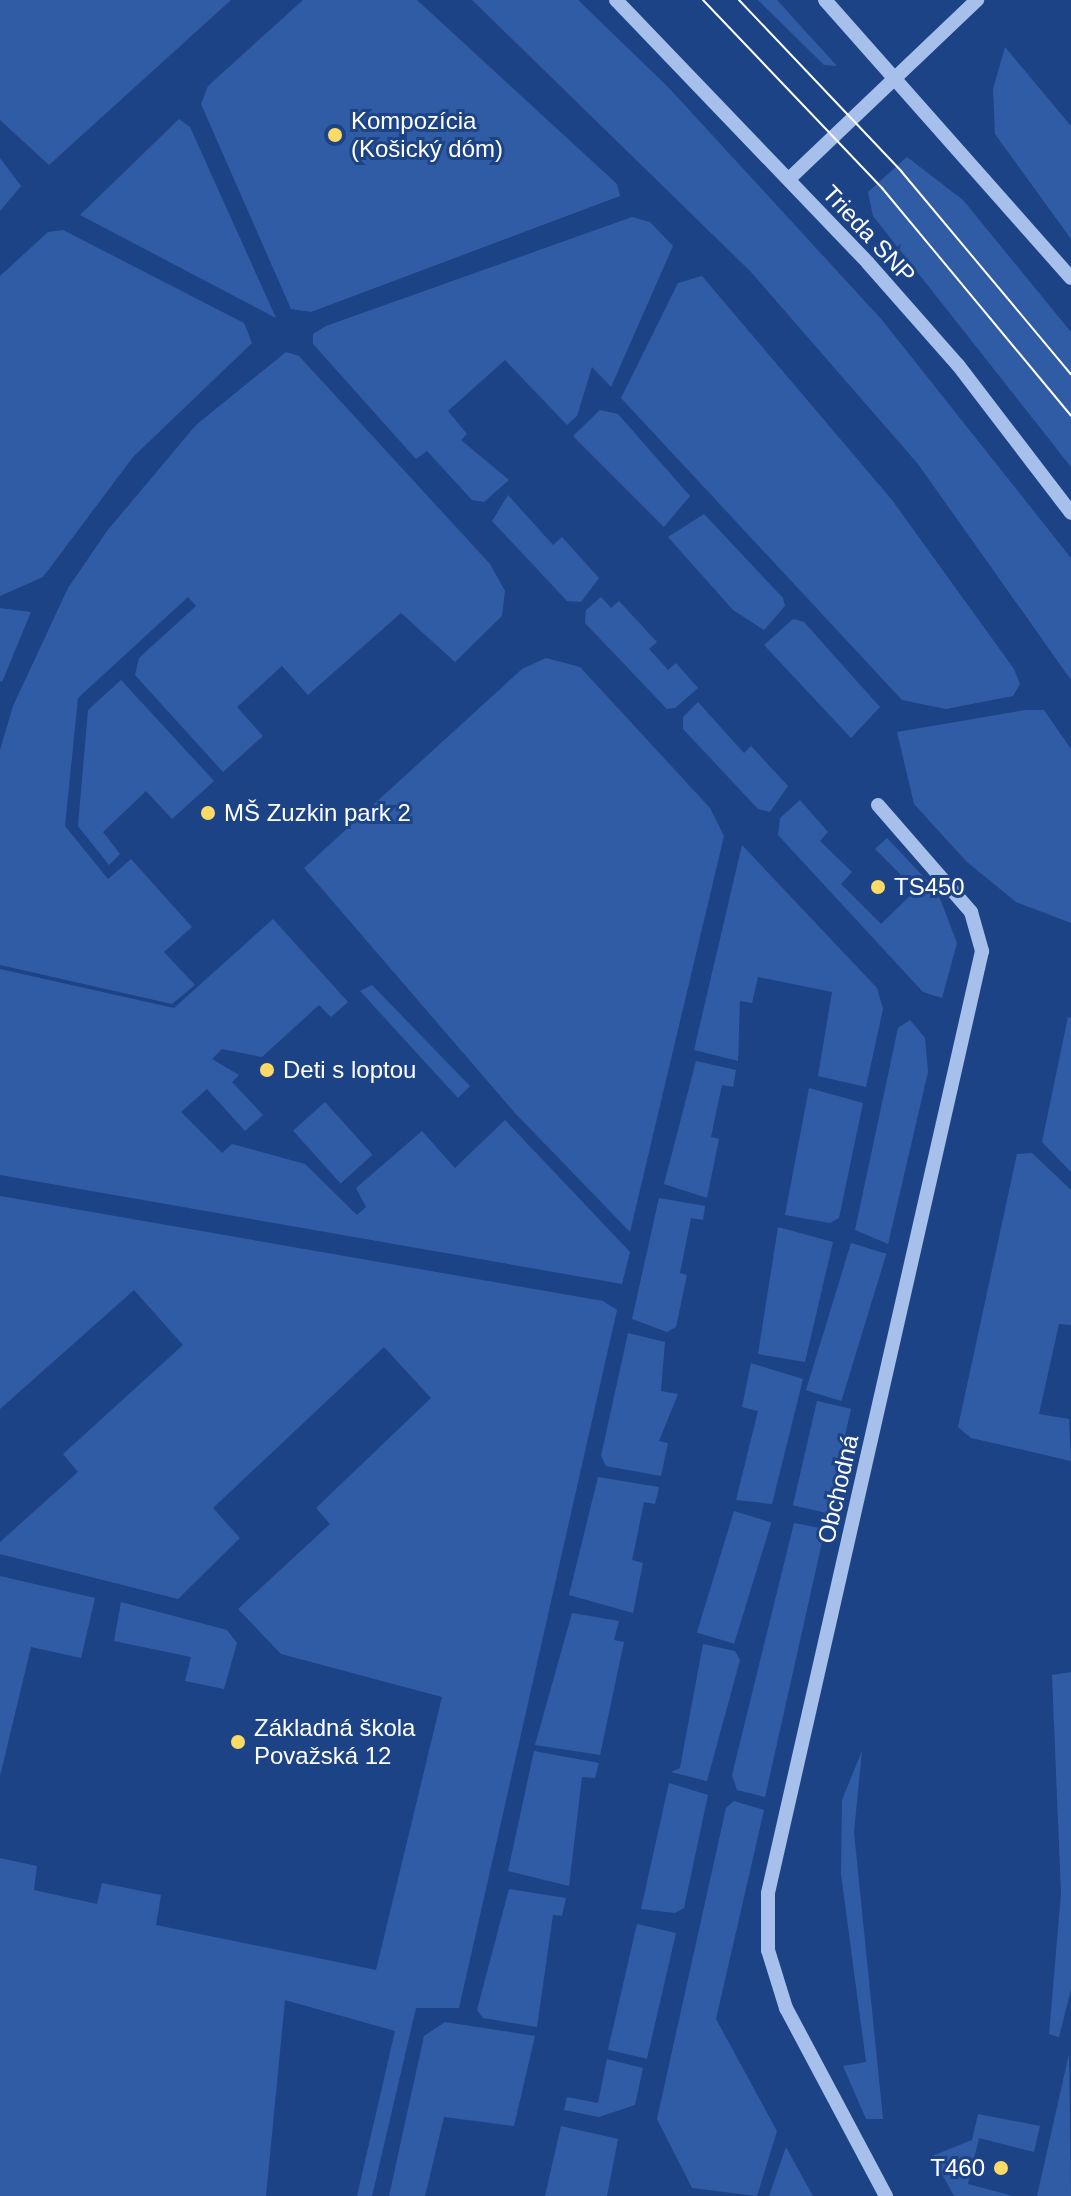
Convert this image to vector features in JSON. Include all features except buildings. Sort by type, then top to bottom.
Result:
[{"type":"street","name":"Trieda SNP","points":[[616,0],[789,179],[958,365],[1071,513]]},
{"type":"street","points":[[825,0],[899,76],[1071,278]]},
{"type":"street","points":[[789,179],[977,0]]},
{"type":"street","name":"Obchodná","points":[[878,805],[971,912],[982,951],[768,1893],[768,1950],[786,2008],[886,2196]]},
{"type":"shaded area","points":[[0,0],[231,0],[49,165],[0,120]]},
{"type":"shaded area","points":[[303,0],[417,0],[617,184],[620,196],[311,312],[291,309],[201,104],[208,86]]},
{"type":"shaded area","points":[[472,0],[578,0],[669,88],[882,320],[1071,558],[1071,680],[918,464],[751,272]]},
{"type":"shaded area","points":[[758,0],[777,0],[837,66],[824,65]]},
{"type":"shaded area","points":[[1005,47],[1071,126],[1071,239],[995,134],[993,89]]},
{"type":"shaded area","points":[[179,119],[190,127],[276,318],[80,215]]},
{"type":"shaded area","points":[[907,157],[963,200],[1071,332],[1071,467],[873,216],[868,192]]},
{"type":"shaded area","points":[[0,158],[21,186],[0,211]]},
{"type":"shaded area","points":[[632,217],[650,222],[673,246],[611,387],[592,367],[577,416],[567,425],[505,360],[448,411],[467,434],[461,440],[509,480],[484,502],[472,500],[427,451],[416,459],[313,344],[313,334],[326,326]]},
{"type":"shaded area","points":[[63,230],[244,323],[252,343],[133,457],[43,577],[0,596],[0,276],[48,232]]},
{"type":"shaded area","points":[[702,276],[892,500],[1014,669],[1020,684],[1013,696],[946,709],[902,700],[621,398],[678,283]]},
{"type":"shaded area","points":[[286,352],[299,356],[490,564],[505,591],[502,616],[455,662],[401,613],[308,695],[282,666],[237,707],[263,736],[223,772],[135,675],[139,658],[196,606],[188,597],[78,698],[65,826],[108,879],[131,859],[192,927],[164,952],[195,985],[172,1004],[0,965],[0,750],[13,706],[68,588],[107,531],[196,425]]},
{"type":"shaded area","points":[[600,410],[618,414],[690,496],[664,527],[573,436]]},
{"type":"shaded area","points":[[508,495],[553,545],[562,537],[599,578],[581,602],[567,601],[492,521]]},
{"type":"shaded area","points":[[704,514],[783,598],[785,606],[764,630],[733,610],[668,537]]},
{"type":"shaded area","points":[[601,597],[611,608],[619,601],[657,642],[649,649],[668,670],[676,663],[698,688],[675,708],[667,709],[585,623],[586,610]]},
{"type":"shaded area","points":[[0,608],[31,612],[2,682],[0,681]]},
{"type":"shaded area","points":[[793,619],[804,622],[880,707],[851,738],[764,645]]},
{"type":"shaded area","points":[[546,658],[580,667],[710,808],[724,836],[630,1232],[514,1112],[304,868],[522,669]]},
{"type":"shaded area","points":[[121,680],[214,781],[172,819],[146,791],[103,832],[120,854],[109,865],[78,826],[88,710]]},
{"type":"shaded area","points":[[698,702],[744,753],[751,746],[788,786],[770,812],[758,809],[683,729],[683,717]]},
{"type":"shaded area","points":[[1025,710],[1044,710],[1071,749],[1071,923],[1016,902],[967,862],[914,804],[897,732]]},
{"type":"shaded area","points":[[800,800],[828,832],[820,841],[852,872],[841,884],[881,924],[916,890],[875,849],[887,838],[937,891],[957,943],[942,998],[923,992],[778,835],[780,818]]},
{"type":"shaded area","points":[[742,845],[877,988],[883,1009],[866,1087],[818,1076],[832,992],[758,977],[752,1003],[740,1001],[738,1061],[694,1050]]},
{"type":"shaded area","points":[[273,919],[348,1002],[331,1017],[319,1005],[262,1057],[222,1049],[212,1059],[239,1075],[232,1082],[263,1115],[245,1131],[207,1089],[181,1112],[222,1153],[232,1144],[305,1164],[357,1215],[366,1207],[356,1188],[422,1131],[455,1168],[505,1120],[630,1252],[622,1284],[0,1175],[0,969],[174,1008]]},
{"type":"shaded area","points":[[372,985],[470,1086],[458,1098],[360,991]]},
{"type":"shaded area","points":[[1068,1017],[1071,1018],[1071,1172],[1042,1142]]},
{"type":"shaded area","points":[[910,1020],[925,1038],[928,1072],[888,1244],[855,1230],[898,1028]]},
{"type":"shaded area","points":[[696,1061],[736,1070],[733,1087],[722,1085],[711,1137],[719,1139],[707,1198],[664,1184]]},
{"type":"shaded area","points":[[809,1088],[863,1103],[839,1218],[830,1223],[785,1215]]},
{"type":"shaded area","points":[[325,1102],[373,1155],[341,1184],[293,1131]]},
{"type":"shaded area","points":[[1032,1153],[1071,1190],[1071,1325],[1059,1324],[1039,1414],[1069,1419],[1071,1461],[971,1438],[958,1427],[1017,1154]]},
{"type":"shaded area","points":[[0,1196],[603,1301],[617,1310],[459,2008],[416,2008],[372,2196],[357,2196],[395,2031],[285,2000],[266,2196],[0,2196],[0,1858],[37,1866],[34,1890],[97,1904],[102,1883],[161,1895],[156,1925],[376,1970],[442,1697],[281,1654],[238,1609],[330,1524],[316,1508],[431,1398],[384,1347],[213,1508],[240,1538],[178,1599],[0,1554],[0,1542],[78,1472],[63,1454],[183,1345],[134,1290],[0,1409]]},
{"type":"shaded area","points":[[659,1198],[705,1206],[703,1220],[691,1218],[680,1273],[687,1275],[676,1327],[667,1332],[632,1319]]},
{"type":"shaded area","points":[[778,1227],[833,1242],[805,1362],[758,1354]]},
{"type":"shaded area","points":[[851,1243],[886,1254],[841,1401],[806,1390]]},
{"type":"shaded area","points":[[628,1333],[665,1342],[661,1391],[678,1394],[659,1441],[668,1443],[661,1476],[606,1466],[601,1456]]},
{"type":"shaded area","points":[[751,1363],[803,1379],[772,1504],[736,1500],[758,1411],[742,1407]]},
{"type":"shaded area","points":[[817,1401],[851,1409],[827,1513],[793,1505]]},
{"type":"shaded area","points":[[598,1477],[659,1487],[655,1504],[644,1502],[632,1560],[643,1563],[633,1613],[569,1595]]},
{"type":"shaded area","points":[[734,1511],[771,1522],[734,1644],[697,1632]]},
{"type":"shaded area","points":[[794,1523],[825,1529],[765,1797],[737,1790],[732,1775]]},
{"type":"shaded area","points":[[0,1576],[95,1598],[81,1658],[31,1647],[0,1776]]},
{"type":"shaded area","points":[[121,1602],[227,1630],[237,1643],[224,1689],[185,1681],[191,1657],[114,1641]]},
{"type":"shaded area","points":[[572,1613],[619,1621],[614,1640],[624,1642],[600,1755],[535,1745]]},
{"type":"shaded area","points":[[703,1644],[735,1651],[740,1660],[707,1781],[671,1772],[680,1768]]},
{"type":"shaded area","points":[[1071,1672],[1071,1989],[1059,2037],[1049,2034],[1061,1894],[1052,1675]]},
{"type":"shaded area","points":[[534,1751],[599,1763],[595,1778],[582,1777],[569,1886],[508,1871]]},
{"type":"shaded area","points":[[862,1751],[854,1832],[883,2119],[866,2119],[843,2066],[866,2062],[841,1874],[842,1800]]},
{"type":"shaded area","points":[[669,1783],[708,1795],[684,1908],[675,1913],[641,1909]]},
{"type":"shaded area","points":[[734,1801],[764,1810],[716,2019],[777,2131],[757,2196],[692,2188],[657,2119],[726,1808]]},
{"type":"shaded area","points":[[509,1889],[566,1898],[562,1916],[553,1915],[537,2027],[483,2018],[477,2010]]},
{"type":"shaded area","points":[[637,1924],[676,1933],[647,2059],[608,2050]]},
{"type":"shaded area","points":[[445,2022],[535,2036],[514,2126],[444,2117],[425,2196],[389,2196],[424,2036]]},
{"type":"shaded area","points":[[1069,2054],[1071,2196],[1037,2196]]},
{"type":"shaded area","points":[[607,2059],[643,2068],[635,2105],[599,2117],[564,2110],[567,2097],[598,2103]]},
{"type":"shaded area","points":[[978,2114],[1040,2126],[1034,2152],[979,2138],[968,2184],[1013,2196],[954,2196],[932,2156],[972,2140]]},
{"type":"shaded area","points":[[561,2126],[618,2139],[607,2196],[545,2196]]},
{"type":"shaded area","points":[[786,2147],[793,2160],[813,2196],[769,2196]]},
{"type":"tram line","points":[[703,0],[882,188],[1071,416]]},
{"type":"tram line","points":[[739,0],[901,171],[1071,374]]},
{"type":"place","name":"Kompozícia (Košický dóm)","points":[[335,135]]},
{"type":"place","name":"MŠ Zuzkin park 2","points":[[208,813]]},
{"type":"place","name":"TS450","points":[[878,887]]},
{"type":"place","name":"Deti s loptou","points":[[267,1070]]},
{"type":"place","name":"Základná škola Považská 12","points":[[238,1742]]},
{"type":"place","name":"T460","points":[[1001,2168]]}]
